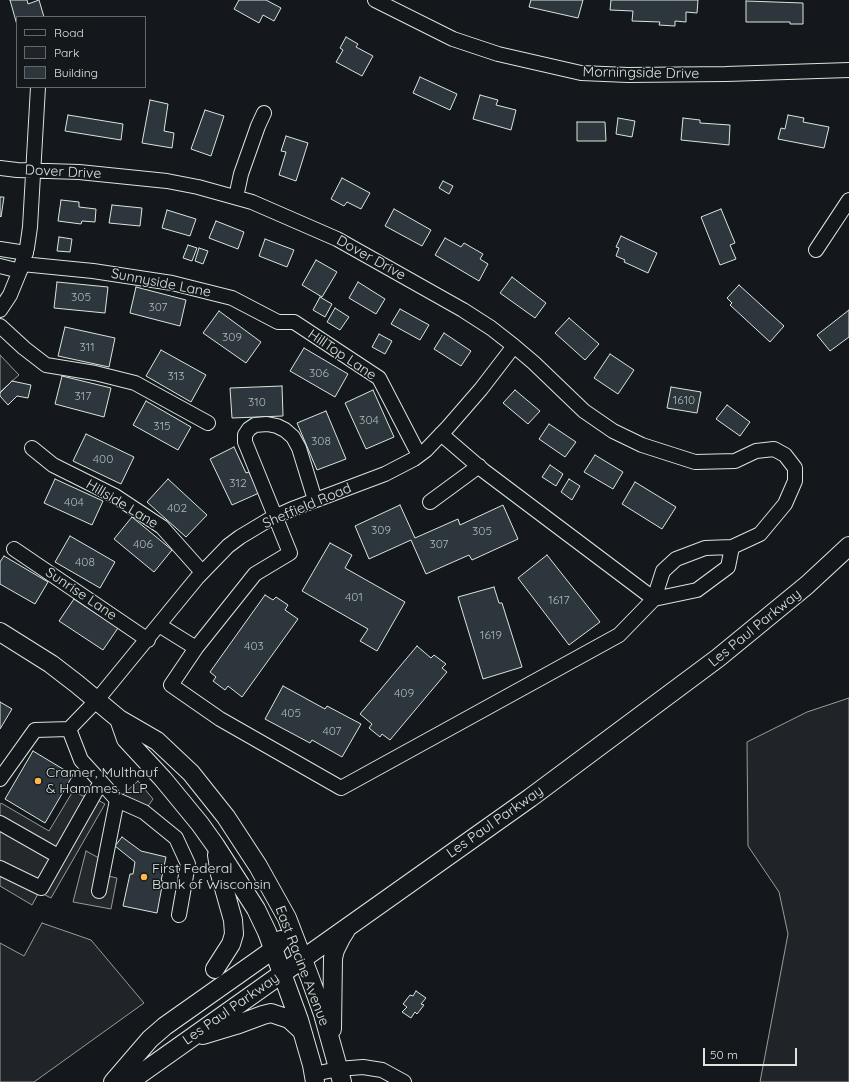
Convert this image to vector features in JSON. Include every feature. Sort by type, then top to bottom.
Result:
[{"type":"main road","name":"Les Paul Parkway","points":[[129,1082],[530,798],[718,658],[807,585],[849,546]]},
{"type":"main road","name":"East Racine Avenue","points":[[1,634],[52,664],[119,719],[157,741],[191,773],[226,817],[258,866],[287,918],[320,1007],[340,1075]]},
{"type":"main road","name":"East Racine Avenue","points":[[119,719],[126,739],[163,779],[215,845],[256,909],[268,932],[274,949],[302,1032],[315,1078]]},
{"type":"main road","points":[[215,845],[220,874],[233,920],[234,934],[231,944],[215,969]]},
{"type":"main road","points":[[112,1082],[150,1039],[165,1026],[274,949],[282,938],[287,918]]},
{"type":"main road","points":[[332,1046],[333,958],[341,938],[351,925]]},
{"type":"main road","points":[[282,973],[284,953],[288,945],[295,939]]},
{"type":"main road","points":[[187,1040],[271,1013],[289,1019],[302,1032]]},
{"type":"street","name":"Morningside Drive","points":[[375,0],[453,39],[498,54],[581,73],[628,76],[849,70]]},
{"type":"street","points":[[0,310],[10,295],[22,263],[30,227],[38,88]]},
{"type":"street","points":[[236,197],[241,174],[264,113]]},
{"type":"street","name":"Dover Drive","points":[[0,168],[79,172],[167,181],[198,187],[252,202],[337,239],[463,310],[491,328],[514,346],[584,411],[613,431],[642,445],[695,462],[735,461],[756,451],[774,449],[785,455],[795,468],[795,481],[786,504],[760,534],[732,547]]},
{"type":"street","points":[[816,250],[849,200]]},
{"type":"street","points":[[0,249],[22,263]]},
{"type":"street","points":[[0,266],[22,263]]},
{"type":"street","name":"Sunnyside Lane","points":[[22,263],[93,271],[172,283],[232,298],[278,322],[294,322]]},
{"type":"street","name":"HillTop Lane","points":[[294,322],[379,378],[419,455]]},
{"type":"street","points":[[0,326],[24,348],[46,365],[95,373],[135,383],[208,422]]},
{"type":"street","name":"Sheffield Road","points":[[69,729],[97,700],[148,640],[202,572],[228,546],[240,537],[276,516],[385,474],[419,455],[426,450],[481,389],[514,346]]},
{"type":"street","points":[[315,500],[299,448],[294,437],[277,426],[267,424],[255,425],[249,429],[245,435],[245,442],[290,553],[255,574],[196,648],[171,685],[220,719],[341,788],[619,635],[654,600],[663,571],[676,559],[705,548],[732,547],[728,567],[697,590],[654,600]]},
{"type":"street","points":[[441,434],[479,466],[654,600]]},
{"type":"street","name":"Hillside Lane","points":[[32,448],[53,464],[115,496],[162,526],[202,572]]},
{"type":"street","points":[[430,502],[479,466]]},
{"type":"street","name":"Sunrise Lane","points":[[14,549],[148,640]]},
{"type":"street","points":[[159,625],[196,648]]},
{"type":"street","points":[[0,779],[35,730],[69,729],[81,760],[117,800],[144,812],[176,838],[188,864],[179,915]]},
{"type":"street","points":[[0,868],[41,888],[100,782]]},
{"type":"street","points":[[99,891],[117,800]]},
{"type":"street","points":[[0,823],[58,856]]},
{"type":"street","points":[[315,1078],[340,1075],[363,1067],[382,1070],[404,1082]]},
{"type":"green space","points":[[0,355],[19,375],[0,392]]},
{"type":"green space","points":[[849,698],[849,1082],[760,1082],[788,934],[779,892],[748,846],[747,742],[807,712]]},
{"type":"green space","points":[[42,923],[91,940],[144,1003],[34,1082],[0,1082],[0,943],[24,956]]},
{"type":"shaded area","points":[[138,781],[153,799],[144,812],[117,800]]},
{"type":"shaded area","points":[[73,791],[83,796],[89,795],[105,804],[51,898],[39,892],[32,905],[0,886],[0,805],[1,803],[49,831]]},
{"type":"shaded area","points":[[86,851],[110,864],[108,876],[117,878],[111,909],[73,902]]},
{"type":"building","points":[[10,0],[27,0],[28,4],[39,0],[44,16],[16,16],[16,21]]},
{"type":"building","points":[[239,0],[266,0],[281,8],[274,21],[263,15],[259,23],[234,9]]},
{"type":"building","points":[[531,0],[583,0],[578,18],[529,7]]},
{"type":"building","points":[[611,0],[698,0],[697,13],[686,12],[686,22],[675,21],[675,26],[659,25],[660,22],[632,21],[633,11],[610,10]]},
{"type":"building","points":[[746,1],[803,3],[803,24],[790,24],[790,22],[746,22]]},
{"type":"building","points":[[346,37],[358,44],[356,47],[373,56],[362,76],[336,62],[343,50],[340,48]]},
{"type":"building","points":[[420,77],[457,94],[450,110],[413,93]]},
{"type":"building","points":[[480,95],[498,100],[496,105],[516,110],[511,130],[473,119]]},
{"type":"building","points":[[150,100],[168,104],[164,131],[174,133],[172,148],[142,143]]},
{"type":"building","points":[[205,110],[224,116],[211,156],[191,149]]},
{"type":"building","points":[[68,115],[123,124],[121,140],[65,131]]},
{"type":"building","points":[[788,115],[804,118],[803,122],[829,127],[824,148],[778,139],[781,128],[785,129]]},
{"type":"building","points":[[618,118],[635,121],[632,137],[616,134]]},
{"type":"building","points":[[683,118],[700,120],[700,123],[730,125],[729,145],[681,140]]},
{"type":"building","points":[[577,122],[605,122],[606,141],[577,141]]},
{"type":"building","points":[[286,136],[308,143],[296,181],[279,175],[286,152],[281,151]]},
{"type":"building","points":[[342,178],[370,193],[361,209],[347,202],[344,206],[331,199]]},
{"type":"building","points":[[443,181],[453,186],[449,194],[439,188]]},
{"type":"building","points":[[0,197],[4,197],[1,217],[0,216]]},
{"type":"building","points":[[61,200],[79,202],[79,207],[96,209],[95,222],[82,221],[81,224],[58,221]]},
{"type":"building","points":[[112,205],[142,208],[140,226],[109,223]]},
{"type":"building","points":[[394,209],[431,230],[422,246],[385,226]]},
{"type":"building","points":[[721,209],[735,243],[730,245],[736,259],[720,265],[701,217]]},
{"type":"building","points":[[167,210],[196,219],[190,236],[162,228]]},
{"type":"building","points":[[216,221],[244,232],[238,249],[209,238]]},
{"type":"building","points":[[621,236],[657,253],[648,273],[624,262],[625,260],[616,256],[619,248],[616,247]]},
{"type":"building","points":[[59,237],[72,239],[70,252],[57,251]]},
{"type":"building","points":[[445,238],[461,247],[464,243],[483,254],[480,259],[488,264],[479,281],[435,255]]},
{"type":"building","points":[[265,239],[294,250],[287,267],[259,256]]},
{"type":"building","points":[[188,245],[197,248],[192,261],[183,258]]},
{"type":"building","points":[[199,248],[208,251],[203,264],[195,261]]},
{"type":"building","points":[[316,260],[337,272],[322,297],[302,285]]},
{"type":"building","points":[[512,277],[546,303],[535,318],[500,293]]},
{"type":"building","points":[[57,282],[108,287],[105,313],[54,308]]},
{"type":"building","points":[[358,282],[385,299],[376,314],[349,298]]},
{"type":"building","points":[[739,285],[784,326],[770,342],[730,305],[732,303],[727,298]]},
{"type":"building","points":[[136,287],[186,300],[180,326],[130,313]]},
{"type":"building","points":[[320,297],[332,304],[325,317],[313,310]]},
{"type":"building","points":[[335,308],[349,317],[340,330],[327,322]]},
{"type":"building","points":[[400,309],[429,325],[420,340],[391,324]]},
{"type":"building","points":[[849,310],[849,337],[830,351],[817,335]]},
{"type":"building","points":[[219,311],[261,342],[246,363],[203,333]]},
{"type":"building","points":[[569,318],[599,344],[585,360],[555,333]]},
{"type":"building","points":[[65,327],[115,338],[109,367],[58,356]]},
{"type":"building","points":[[444,333],[471,351],[461,366],[434,349]]},
{"type":"building","points":[[379,334],[392,341],[385,354],[372,347]]},
{"type":"building","points":[[304,348],[348,374],[335,397],[290,371]]},
{"type":"building","points":[[161,350],[206,375],[191,402],[146,376]]},
{"type":"building","points":[[610,354],[634,370],[618,394],[594,378]]},
{"type":"building","points":[[62,376],[111,388],[104,417],[55,404]]},
{"type":"building","points":[[12,381],[31,385],[28,398],[17,396],[8,405],[0,396],[0,393]]},
{"type":"building","points":[[282,386],[283,416],[232,418],[230,388]]},
{"type":"building","points":[[671,387],[701,392],[697,413],[667,408]]},
{"type":"building","points":[[373,390],[394,437],[366,449],[345,403]]},
{"type":"building","points":[[515,390],[540,411],[528,424],[503,403]]},
{"type":"building","points":[[146,401],[191,427],[178,450],[133,425]]},
{"type":"building","points":[[727,405],[750,422],[740,436],[716,419]]},
{"type":"building","points":[[326,411],[346,459],[317,470],[297,423]]},
{"type":"building","points":[[549,424],[576,442],[565,457],[539,439]]},
{"type":"building","points":[[86,434],[134,457],[121,484],[73,461]]},
{"type":"building","points":[[234,447],[246,473],[249,472],[259,493],[232,505],[210,459]]},
{"type":"building","points":[[595,455],[623,472],[613,489],[584,472]]},
{"type":"building","points":[[550,465],[563,474],[556,486],[542,477]]},
{"type":"building","points":[[55,479],[103,501],[92,525],[44,503]]},
{"type":"building","points":[[168,479],[207,515],[186,537],[147,502]]},
{"type":"building","points":[[569,479],[580,486],[572,500],[561,492]]},
{"type":"building","points":[[635,482],[676,507],[662,529],[622,504]]},
{"type":"building","points":[[400,505],[415,538],[458,519],[460,525],[503,505],[518,539],[472,560],[469,555],[426,574],[411,540],[369,559],[355,526]]},
{"type":"building","points":[[132,517],[172,550],[154,572],[114,539]]},
{"type":"building","points":[[70,536],[115,562],[100,588],[55,562]]},
{"type":"building","points":[[330,543],[352,555],[345,568],[405,602],[377,651],[360,641],[368,629],[302,591]]},
{"type":"building","points":[[547,555],[600,622],[569,645],[518,578]]},
{"type":"building","points":[[4,556],[48,582],[35,604],[0,584],[0,562]]},
{"type":"building","points":[[494,587],[499,603],[502,603],[522,667],[483,679],[458,597]]},
{"type":"building","points":[[265,595],[273,600],[276,597],[288,605],[285,610],[298,619],[242,697],[228,686],[225,690],[213,681],[216,677],[210,672]]},
{"type":"building","points":[[74,599],[118,628],[103,650],[59,621]]},
{"type":"building","points":[[417,646],[431,658],[434,655],[446,664],[442,668],[447,672],[390,740],[382,734],[380,737],[369,728],[372,724],[360,714]]},
{"type":"building","points":[[283,686],[325,709],[327,706],[361,724],[342,757],[312,740],[310,743],[265,719]]},
{"type":"building","points":[[0,702],[12,709],[0,729]]},
{"type":"building","points":[[33,751],[73,775],[45,823],[5,799]]},
{"type":"building","points":[[122,837],[141,851],[166,857],[157,913],[123,906],[130,874],[133,874],[135,862],[115,846]]},
{"type":"building","points":[[416,991],[426,998],[421,1004],[424,1005],[417,1014],[415,1012],[411,1018],[402,1012],[407,1007],[403,1004],[410,995],[413,996]]},
{"type":"place","name":"Cramer, Multhauf & Hammes, LLP","points":[[38,781]]},
{"type":"place","name":"First Federal Bank of Wisconsin","points":[[144,877]]}]
